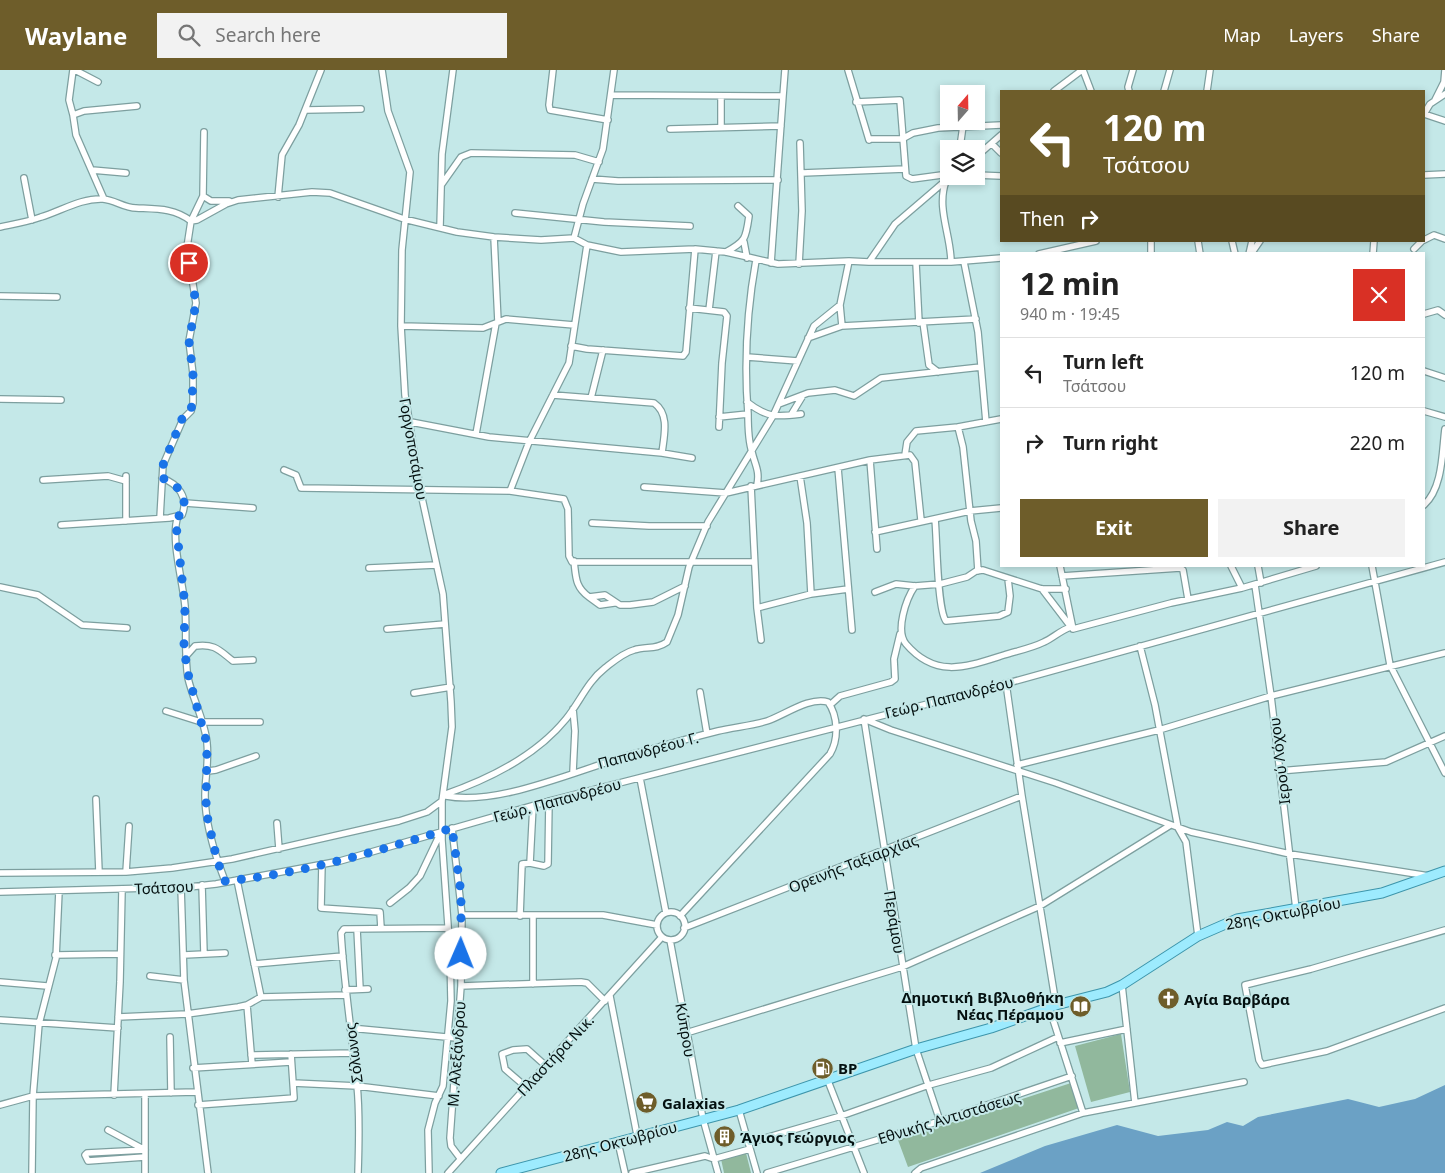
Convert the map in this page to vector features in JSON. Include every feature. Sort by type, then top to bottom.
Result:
[{"type":"main road","name":"28ης Οκτωβρίου","points":[[501,1173],[528,1170],[637,1136],[739,1110],[828,1081],[916,1049],[991,1028],[1053,1006],[1090,997],[1122,985],[1198,936],[1237,919],[1382,893],[1445,871]]},
{"type":"street","points":[[98,82],[74,70],[69,100],[76,134],[92,170],[95,183],[104,199]]},
{"type":"street","points":[[278,197],[282,155],[306,110],[321,70]]},
{"type":"street","name":"Γοργοποτάμου","points":[[382,70],[388,111],[409,167],[404,218],[401,326],[405,395],[411,422],[420,489],[443,594],[452,727],[443,798],[442,831]]},
{"type":"street","points":[[440,227],[444,143],[453,70]]},
{"type":"street","points":[[553,70],[550,110],[608,120]]},
{"type":"street","points":[[574,238],[599,162],[608,120],[614,70]]},
{"type":"street","points":[[771,263],[786,70]]},
{"type":"street","points":[[848,70],[856,102],[869,140],[902,139],[925,130],[940,128]]},
{"type":"street","points":[[1055,90],[1083,70],[1091,90]]},
{"type":"street","points":[[1129,90],[1133,70]]},
{"type":"street","points":[[1164,90],[1170,70]]},
{"type":"street","points":[[1207,90],[1210,70]]},
{"type":"street","points":[[1425,113],[1435,100],[1444,82],[1445,70]]},
{"type":"street","points":[[1435,100],[1445,94]]},
{"type":"street","points":[[612,95],[783,96]]},
{"type":"street","points":[[721,97],[722,127]]},
{"type":"street","points":[[856,102],[900,100],[906,176],[908,179],[940,177]]},
{"type":"street","points":[[73,115],[84,111],[137,106]]},
{"type":"street","points":[[306,110],[361,110]]},
{"type":"street","points":[[1425,114],[1445,121]]},
{"type":"street","points":[[670,129],[781,126]]},
{"type":"street","points":[[985,126],[1000,126]]},
{"type":"street","points":[[160,518],[164,461],[182,419],[191,411],[192,403],[193,374],[189,341],[196,303],[187,247],[191,221],[203,196],[204,132]]},
{"type":"street","points":[[985,150],[1000,137]]},
{"type":"street","points":[[799,264],[802,173],[800,143]]},
{"type":"street","points":[[992,144],[1000,151]]},
{"type":"street","points":[[442,184],[461,157],[471,153],[575,155],[599,162]]},
{"type":"street","points":[[802,173],[905,169]]},
{"type":"street","points":[[92,170],[126,173]]},
{"type":"street","points":[[1425,175],[1445,174]]},
{"type":"street","points":[[985,176],[1000,176]]},
{"type":"street","points":[[24,178],[32,220]]},
{"type":"street","points":[[592,179],[618,181],[778,180]]},
{"type":"street","points":[[869,262],[895,224],[940,184]]},
{"type":"street","points":[[946,185],[944,193],[944,221],[950,246],[951,262]]},
{"type":"street","points":[[203,196],[207,200],[216,202],[312,192],[330,193],[404,218],[440,227],[494,237],[541,240],[574,238],[586,245],[621,252],[695,249],[726,252],[771,263],[799,264],[850,261],[964,262],[1000,258]]},
{"type":"street","points":[[0,227],[32,220],[81,202],[104,199],[130,208],[168,210],[191,221],[197,220],[226,204],[238,200]]},
{"type":"street","points":[[738,206],[750,216],[744,242],[747,258]]},
{"type":"street","points":[[515,213],[631,224],[690,226]]},
{"type":"street","points":[[1425,240],[1434,235],[1445,238]]},
{"type":"street","points":[[476,434],[497,323],[494,237]]},
{"type":"street","points":[[726,252],[744,242]]},
{"type":"street","points":[[1048,252],[1092,242]]},
{"type":"street","points":[[1252,252],[1259,242]]},
{"type":"street","points":[[1414,249],[1422,242]]},
{"type":"street","points":[[510,491],[529,442],[569,363],[586,245]]},
{"type":"street","points":[[571,346],[683,356],[686,352],[695,249]]},
{"type":"street","points":[[709,310],[716,251]]},
{"type":"street","points":[[756,260],[751,293],[747,357],[747,402],[752,452],[759,474],[754,486],[754,562],[761,640]]},
{"type":"street","points":[[842,326],[840,305],[850,261]]},
{"type":"street","points":[[964,262],[976,319],[986,422]]},
{"type":"street","points":[[916,263],[921,322],[928,365],[938,372]]},
{"type":"street","points":[[0,296],[57,297]]},
{"type":"street","points":[[0,873],[126,872],[172,868],[232,859],[427,812],[443,798],[513,764],[548,737],[573,709],[589,683],[615,660],[632,650],[654,648],[667,642],[675,625],[691,561],[716,506],[752,452],[773,416],[808,338],[820,321],[840,305]]},
{"type":"street","points":[[689,308],[724,312],[727,316],[719,427]]},
{"type":"street","points":[[1425,309],[1445,310]]},
{"type":"street","points":[[1425,314],[1438,310],[1445,314]]},
{"type":"street","points":[[808,338],[842,326],[976,319]]},
{"type":"street","points":[[401,326],[483,328],[510,320],[574,324]]},
{"type":"street","points":[[591,398],[603,350]]},
{"type":"street","points":[[747,357],[798,360]]},
{"type":"street","points":[[779,404],[808,392],[835,390],[854,396],[881,378],[981,368]]},
{"type":"street","points":[[1425,371],[1445,378]]},
{"type":"street","points":[[553,395],[654,403],[660,407],[664,415],[662,453]]},
{"type":"street","points":[[791,415],[803,395]]},
{"type":"street","points":[[0,399],[61,400]]},
{"type":"street","points":[[747,402],[764,414],[773,416],[801,414]]},
{"type":"street","points":[[1425,411],[1445,417]]},
{"type":"street","points":[[719,417],[748,414]]},
{"type":"street","points":[[905,455],[907,442],[916,431],[958,427],[1000,419]]},
{"type":"street","points":[[411,422],[529,442],[662,453],[692,458]]},
{"type":"street","points":[[958,427],[963,447],[970,511],[976,541],[978,571]]},
{"type":"street","points":[[1425,504],[1436,484],[1445,429]]},
{"type":"street","points":[[644,487],[726,493],[870,460],[905,455],[913,457],[915,462],[921,520]]},
{"type":"street","points":[[870,460],[877,549]]},
{"type":"street","points":[[838,468],[852,630]]},
{"type":"street","points":[[284,470],[296,475],[301,488],[510,491],[564,498],[568,509],[568,556],[574,561],[754,562]]},
{"type":"street","points":[[43,480],[108,476],[126,478],[126,520]]},
{"type":"street","points":[[800,476],[807,523],[811,594]]},
{"type":"street","points":[[61,525],[182,515],[184,503],[179,488],[162,478]]},
{"type":"street","points":[[184,503],[253,508]]},
{"type":"street","points":[[875,532],[921,520],[935,519],[970,511],[1000,508]]},
{"type":"street","points":[[178,516],[177,537],[185,606],[186,656],[189,679],[207,744],[206,811],[217,860],[225,881]]},
{"type":"street","points":[[935,519],[944,619],[950,622],[999,616],[1008,612],[1010,596],[1008,579]]},
{"type":"street","points":[[592,523],[649,526],[707,526]]},
{"type":"street","points":[[574,561],[577,585],[589,597],[605,595],[614,603],[625,605],[653,602],[685,586]]},
{"type":"street","name":"Γεώρ. Παπανδρέου","points":[[442,831],[549,801],[1006,683],[1246,616],[1260,614],[1375,583],[1445,562]]},
{"type":"street","points":[[369,568],[436,565]]},
{"type":"street","points":[[1060,567],[1066,589],[1071,627]]},
{"type":"street","points":[[1062,576],[1112,569],[1176,567],[1183,570],[1188,599]]},
{"type":"street","points":[[1232,567],[1242,588]]},
{"type":"street","name":"Ιερού Λόχου","points":[[1258,567],[1260,614],[1296,909]]},
{"type":"street","points":[[1042,590],[1071,627],[1078,629],[1188,599],[1258,584],[1314,567]]},
{"type":"street","points":[[1372,567],[1390,665],[1445,773]]},
{"type":"street","points":[[875,592],[896,584],[915,586],[940,584],[967,577],[978,571],[993,572],[1042,590],[1066,589]]},
{"type":"street","points":[[680,916],[830,754],[834,746],[836,726],[830,705],[840,696],[891,682],[895,679],[894,660],[900,632],[908,601],[915,586]]},
{"type":"street","points":[[0,587],[38,595],[82,626],[127,628]]},
{"type":"street","points":[[757,608],[811,594],[848,589]]},
{"type":"street","points":[[387,629],[445,624]]},
{"type":"street","points":[[900,632],[906,643],[918,656],[928,661],[956,668],[1044,643],[1071,627]]},
{"type":"street","points":[[186,656],[195,646],[203,646],[224,652],[233,662],[253,660]]},
{"type":"street","points":[[1140,646],[1156,705],[1178,828],[1186,842],[1198,936]]},
{"type":"street","points":[[1018,769],[1159,730],[1271,696],[1390,665],[1445,653]]},
{"type":"street","points":[[1006,683],[1059,1040],[1083,1113]]},
{"type":"street","points":[[414,693],[450,687]]},
{"type":"street","points":[[700,692],[707,734]]},
{"type":"street","name":"Παπανδρέου Γ.","points":[[443,798],[461,799],[486,796],[707,734],[766,722],[786,711],[812,703],[824,701],[830,705]]},
{"type":"street","points":[[573,709],[575,731],[573,772]]},
{"type":"street","points":[[166,711],[201,722],[260,722]]},
{"type":"street","points":[[864,719],[891,730],[1018,769],[1169,826],[1290,854],[1432,876]]},
{"type":"street","name":"Περάμου","points":[[864,719],[916,1049],[940,1121]]},
{"type":"street","points":[[1279,771],[1386,762],[1445,736]]},
{"type":"street","points":[[208,771],[256,756]]},
{"type":"street","points":[[640,778],[666,913],[657,925]]},
{"type":"street","name":"Ορεινής Ταξιαρχίας","points":[[684,928],[884,852],[1022,796]]},
{"type":"street","points":[[96,799],[99,872]]},
{"type":"street","points":[[520,916],[521,866],[523,862],[544,866],[548,864],[549,801]]},
{"type":"street","points":[[530,863],[533,806]]},
{"type":"street","points":[[277,824],[279,849]]},
{"type":"street","points":[[126,872],[129,826]]},
{"type":"street","points":[[686,1034],[902,967],[1040,906],[1169,826]]},
{"type":"street","name":"Μ. Αλεξάνδρου","points":[[452,828],[462,915],[461,986],[450,1138],[451,1146],[460,1158]]},
{"type":"street","points":[[390,903],[409,888],[420,876],[436,839],[442,831]]},
{"type":"street","name":"Τσάτσου","points":[[0,892],[122,890],[202,885],[322,864],[400,845],[442,831]]},
{"type":"street","name":"Μ. Αλεξάνδρου","points":[[428,1173],[428,1130],[435,1103],[443,1086],[451,980],[442,831]]},
{"type":"street","points":[[322,864],[321,908],[380,912],[381,928]]},
{"type":"street","points":[[237,880],[261,997]]},
{"type":"street","points":[[202,885],[204,954]]},
{"type":"street","points":[[181,887],[187,1014],[208,1173]]},
{"type":"street","points":[[114,1095],[122,890]]},
{"type":"street","points":[[32,1173],[33,1096],[39,1024],[55,955],[59,891]]},
{"type":"street","points":[[657,925],[662,938],[670,940],[680,937],[684,928],[684,922],[680,916],[666,913]]},
{"type":"street","points":[[462,915],[603,915],[657,925]]},
{"type":"street","points":[[533,916],[533,984]]},
{"type":"street","points":[[360,989],[357,929],[448,928]]},
{"type":"street","name":"Σόλωνος","points":[[357,929],[344,929],[341,933],[357,1086],[358,1173]]},
{"type":"street","points":[[1445,930],[1311,969],[1244,985],[1259,1060],[1262,1065],[1327,1051],[1445,1008]]},
{"type":"street","name":"Πλαστήρα Νικ.","points":[[448,1173],[662,938]]},
{"type":"street","name":"Κύπρου","points":[[670,940],[703,1119],[718,1173]]},
{"type":"street","points":[[184,955],[225,953]]},
{"type":"street","points":[[55,955],[120,954]]},
{"type":"street","points":[[254,964],[342,956]]},
{"type":"street","points":[[150,976],[184,980]]},
{"type":"street","points":[[0,982],[47,986]]},
{"type":"street","points":[[461,986],[587,983],[608,998],[637,1136]]},
{"type":"street","points":[[1122,985],[1135,1103]]},
{"type":"street","points":[[118,1017],[187,1014],[247,1005],[261,997],[368,989]]},
{"type":"street","points":[[247,1005],[252,1064]]},
{"type":"street","points":[[0,1020],[118,1028]]},
{"type":"street","points":[[350,1028],[457,1038]]},
{"type":"street","points":[[632,1173],[705,1156],[714,1159],[929,1085],[991,1068],[1059,1040],[1127,1029]]},
{"type":"street","points":[[170,1038],[170,1093]]},
{"type":"street","points":[[526,1087],[504,1069],[502,1054],[513,1050],[527,1049],[546,1066]]},
{"type":"street","points":[[251,1055],[354,1053]]},
{"type":"street","points":[[198,1105],[294,1098],[291,1054]]},
{"type":"street","points":[[193,1068],[291,1062]]},
{"type":"street","name":"Εθνικής Αντιστάσεως","points":[[767,1173],[940,1121],[1072,1076]]},
{"type":"street","points":[[828,1081],[864,1173]]},
{"type":"street","points":[[915,1173],[921,1168],[1083,1113],[1244,1082]]},
{"type":"street","points":[[293,1084],[357,1086],[439,1096]]},
{"type":"street","points":[[0,1105],[33,1096],[196,1092]]},
{"type":"street","points":[[145,1094],[145,1173]]},
{"type":"street","points":[[739,1110],[758,1173]]},
{"type":"street","points":[[108,1130],[145,1153]]},
{"type":"street","points":[[618,1142],[626,1173]]},
{"type":"street","points":[[88,1153],[145,1153],[88,1161],[85,1155],[88,1153]]},
{"type":"green space","points":[[1121,1034],[1130,1092],[1091,1102],[1075,1046]]},
{"type":"green space","points":[[1071,1083],[1079,1108],[908,1167],[898,1140]]},
{"type":"green space","points":[[746,1153],[751,1173],[724,1173],[721,1159]]},
{"type":"water","points":[[1445,1085],[1445,1173],[980,1173],[1045,1146],[1117,1125],[1158,1136],[1208,1130],[1227,1122],[1243,1126],[1258,1117],[1348,1099],[1379,1107],[1415,1099]]},
{"type":"place","name":"Αγία Βαρβάρα","points":[[1168,999]]},
{"type":"place","name":"Δημοτική Βιβλιοθήκη Νέας Πέραμου","points":[[1080,1006]]},
{"type":"place","name":"BP","points":[[822,1068]]},
{"type":"place","name":"Galaxias","points":[[646,1103]]},
{"type":"place","name":"Άγιος Γεώργιος","points":[[724,1137]]},
{"type":"route","points":[[189,263],[196,303],[189,341],[193,374],[191,411],[182,419],[161,470],[162,478],[179,488],[183,496],[184,511],[182,515],[178,516],[176,524],[186,620],[184,645],[189,679],[198,715],[206,733],[208,771],[205,797],[206,811],[217,860],[225,881],[340,861],[400,845],[452,828],[461,893],[461,954]]}]
